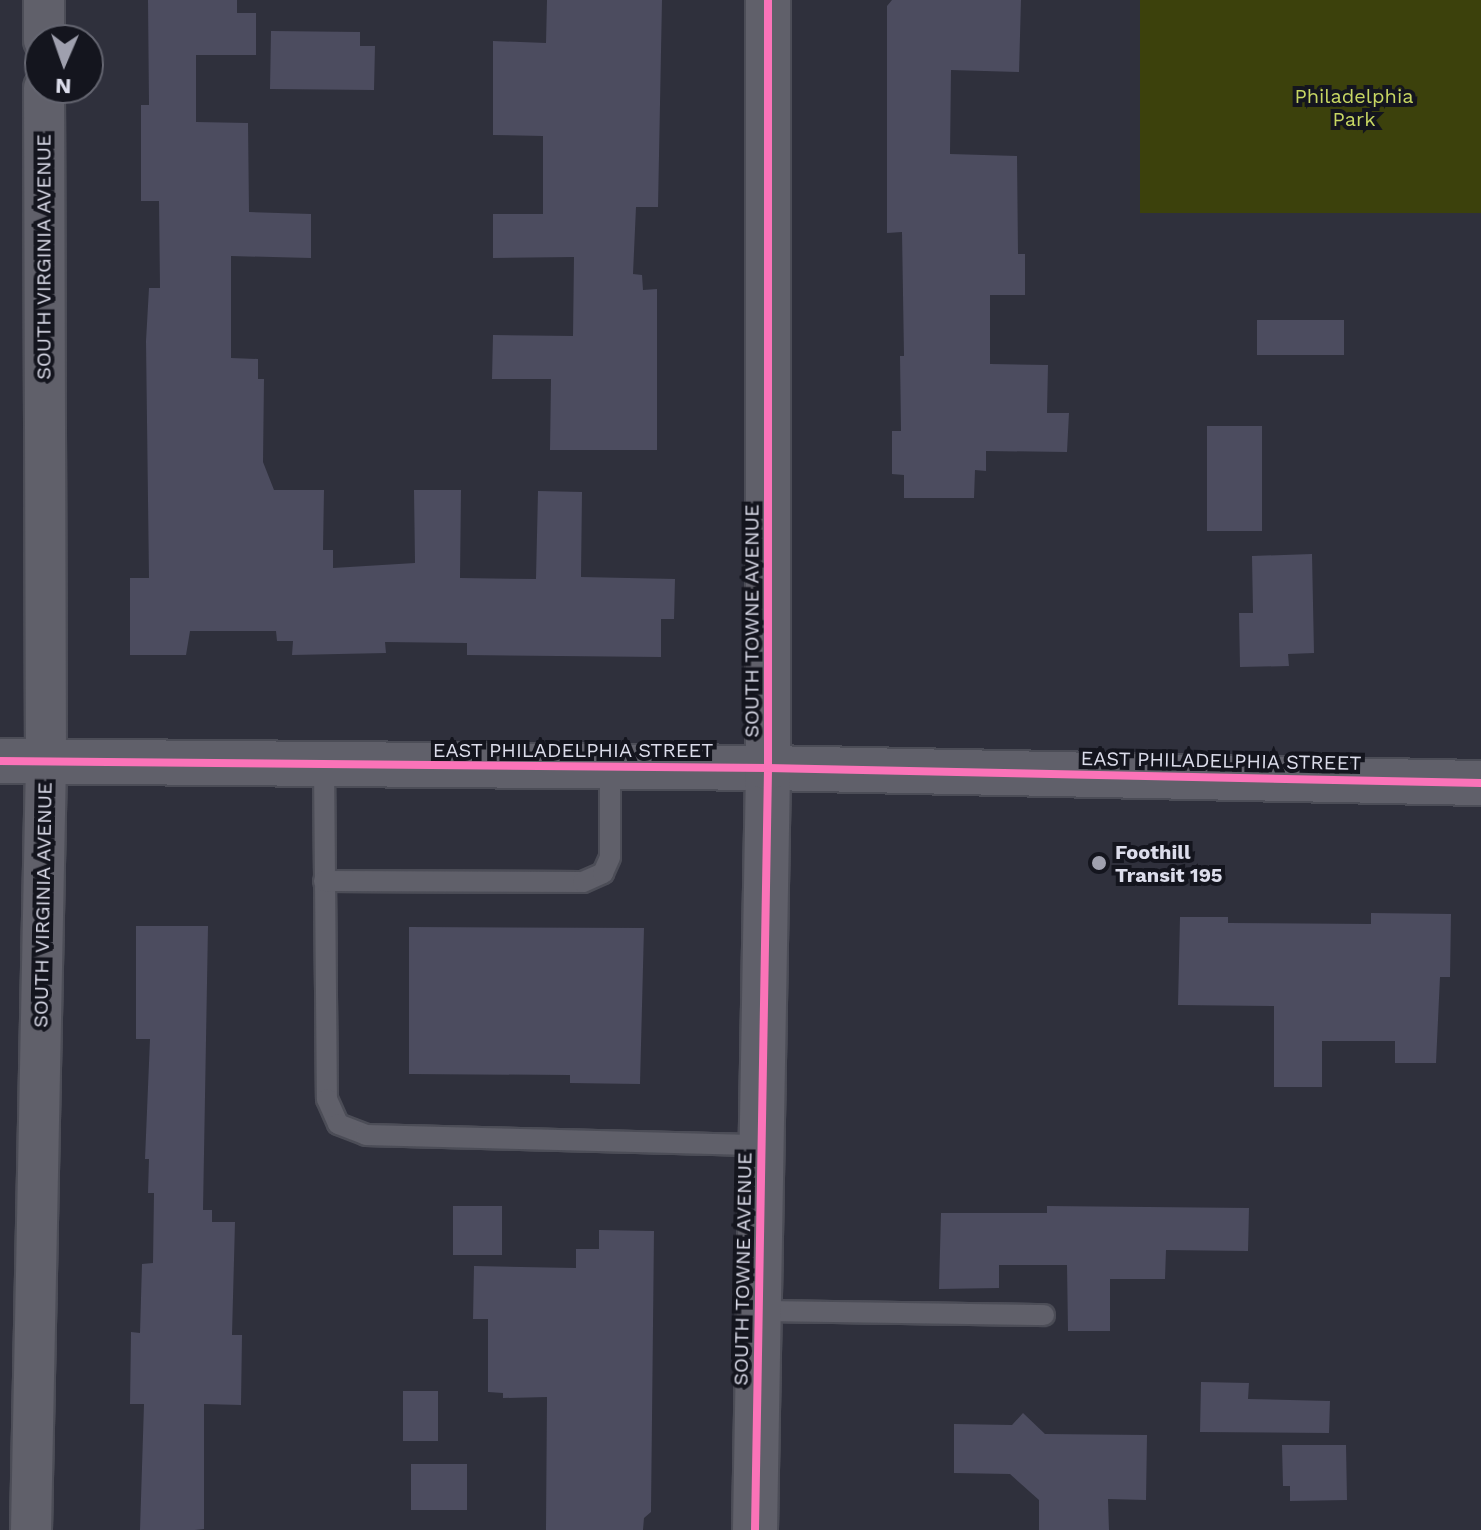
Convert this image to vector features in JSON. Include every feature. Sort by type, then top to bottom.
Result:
[{"type":"street","points":[[44,0],[44,24]]},
{"type":"street","name":"SOUTH TOWNE AVENUE","points":[[755,1530],[768,768],[768,0]]},
{"type":"street","name":"SOUTH VIRGINIA AVENUE","points":[[31,1530],[46,761],[44,104]]},
{"type":"street","name":"EAST PHILADELPHIA STREET","points":[[0,761],[768,768],[1481,783]]},
{"type":"lane","points":[[324,764],[327,1099],[338,1124],[366,1135],[761,1145]]},
{"type":"lane","points":[[324,881],[583,882],[603,873],[610,857],[610,767]]},
{"type":"lane","points":[[758,1311],[1044,1315]]},
{"type":"green space","name":"Philadelphia Park","points":[[1140,0],[1481,0],[1481,213],[1140,213]]},
{"type":"building","points":[[148,0],[237,0],[237,13],[256,13],[256,55],[196,55],[196,122],[248,123],[249,212],[311,214],[311,258],[231,256],[231,358],[258,359],[258,379],[264,379],[263,462],[274,490],[324,490],[323,550],[333,550],[333,568],[415,563],[414,490],[461,490],[460,578],[536,579],[538,491],[582,492],[581,577],[675,579],[674,619],[661,619],[661,657],[467,655],[467,643],[385,642],[386,653],[292,655],[293,641],[277,641],[276,631],[190,631],[186,655],[130,655],[130,578],[149,578],[146,341],[149,288],[160,288],[159,201],[141,201],[141,105],[149,105]]},
{"type":"building","points":[[547,0],[662,0],[658,207],[636,207],[633,274],[642,275],[643,290],[657,289],[657,450],[550,450],[551,379],[492,379],[493,335],[573,336],[574,257],[493,258],[493,214],[543,214],[543,136],[493,135],[493,41],[546,43]]},
{"type":"building","points":[[892,0],[1021,0],[1019,72],[951,70],[950,154],[1017,156],[1018,254],[1025,254],[1025,295],[990,295],[990,364],[1048,365],[1047,413],[1069,413],[1067,452],[986,451],[986,471],[975,470],[974,498],[904,498],[904,475],[892,474],[892,431],[901,431],[900,356],[904,356],[902,232],[887,233],[887,6]]},
{"type":"building","points":[[271,31],[360,32],[360,46],[375,46],[374,90],[270,89]]},
{"type":"building","points":[[1257,320],[1344,320],[1344,355],[1257,355]]},
{"type":"building","points":[[1207,426],[1262,426],[1262,531],[1207,531]]},
{"type":"building","points":[[1312,554],[1314,653],[1288,654],[1289,666],[1240,667],[1239,613],[1253,613],[1252,556]]},
{"type":"building","points":[[1371,913],[1451,914],[1450,977],[1440,977],[1436,1063],[1395,1063],[1395,1041],[1322,1041],[1322,1087],[1274,1087],[1274,1006],[1178,1005],[1180,917],[1228,917],[1228,923],[1371,924]]},
{"type":"building","points":[[136,926],[208,926],[203,1210],[212,1210],[212,1222],[235,1222],[232,1335],[242,1335],[241,1405],[204,1404],[204,1529],[195,1530],[140,1530],[144,1404],[130,1404],[131,1332],[140,1333],[142,1264],[153,1263],[154,1193],[148,1193],[149,1159],[145,1159],[150,1039],[136,1039]]},
{"type":"building","points":[[409,927],[644,928],[640,1084],[570,1083],[570,1075],[409,1074]]},
{"type":"building","points":[[453,1206],[502,1206],[502,1255],[453,1255]]},
{"type":"building","points":[[1047,1206],[1249,1208],[1248,1251],[1166,1250],[1165,1279],[1110,1279],[1110,1331],[1068,1331],[1067,1265],[999,1265],[999,1288],[939,1289],[941,1213],[1047,1213]]},
{"type":"building","points":[[599,1230],[654,1231],[651,1512],[644,1518],[643,1530],[546,1530],[547,1397],[503,1398],[503,1393],[488,1392],[488,1319],[473,1319],[474,1266],[576,1268],[576,1249],[599,1249]]},
{"type":"building","points":[[1201,1382],[1249,1383],[1248,1399],[1330,1401],[1329,1433],[1200,1432]]},
{"type":"building","points":[[403,1391],[438,1391],[438,1441],[403,1441]]},
{"type":"building","points":[[1023,1413],[1045,1434],[1147,1435],[1146,1500],[1108,1499],[1109,1530],[1039,1530],[1039,1500],[1010,1474],[954,1473],[954,1424],[1012,1425]]},
{"type":"building","points":[[1282,1445],[1346,1445],[1347,1500],[1290,1501],[1290,1486],[1283,1486]]},
{"type":"building","points":[[411,1464],[467,1464],[467,1510],[411,1510]]},
{"type":"cycle path","points":[[755,1530],[768,768],[768,0]]},
{"type":"cycle path","points":[[0,761],[768,768],[1481,783]]},
{"type":"place","name":"Foothill Transit 195","points":[[1099,863]]}]
